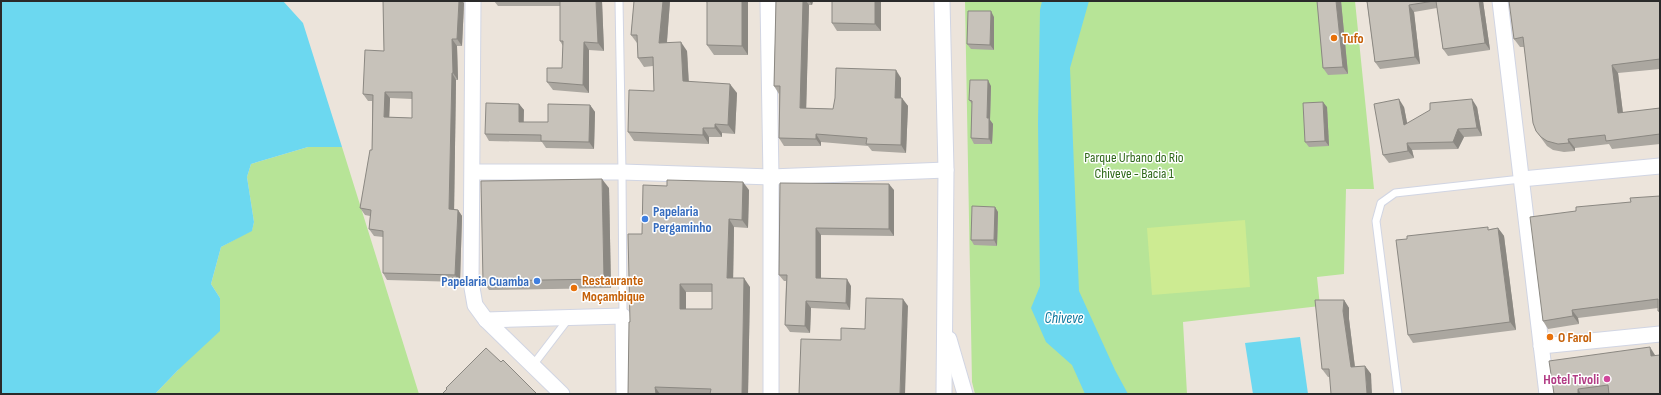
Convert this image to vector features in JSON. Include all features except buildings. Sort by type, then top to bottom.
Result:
[{"type":"street","points":[[473,1],[473,172],[471,282],[475,305],[486,320],[562,394]]},
{"type":"street","points":[[768,1],[771,177],[771,394]]},
{"type":"street","points":[[942,1],[946,170],[944,394]]},
{"type":"street","points":[[1500,1],[1547,394]]},
{"type":"street","points":[[1521,179],[1660,166]]},
{"type":"street","points":[[473,172],[622,172],[771,177],[946,170]]},
{"type":"street","points":[[486,320],[570,316],[623,316],[624,394]]},
{"type":"street","points":[[945,324],[965,394]]},
{"type":"street","points":[[1541,346],[1660,334]]},
{"type":"lane","points":[[619,1],[623,316]]},
{"type":"lane","points":[[1398,394],[1376,221],[1381,203],[1395,193],[1521,179]]},
{"type":"lane","points":[[533,365],[570,316]]},
{"type":"green space","name":"Parque Urbano do Rio Chiveve - Bacia 1","points":[[965,1],[1355,1],[1374,189],[1346,189],[1344,274],[1317,277],[1320,306],[1183,322],[1187,394],[975,394],[972,382]]},
{"type":"green space","points":[[308,147],[342,147],[419,394],[155,394],[178,370],[220,298],[211,284],[221,247],[252,230],[254,222],[247,177],[251,164]]},
{"type":"green space","points":[[1245,220],[1250,287],[1152,295],[1147,228]]},
{"type":"water","points":[[1,1],[283,1],[303,23],[342,147],[308,147],[251,164],[247,177],[254,222],[252,231],[221,247],[211,284],[220,298],[220,331],[178,370],[155,394],[1,394]]},
{"type":"water","name":"Chiveve","points":[[1042,1],[1089,1],[1070,68],[1079,291],[1115,370],[1128,394],[1085,394],[1072,365],[1046,342],[1031,308],[1040,286],[1038,123],[1040,10]]},
{"type":"water","points":[[1300,337],[1308,394],[1253,394],[1245,343]]},
{"type":"place","name":"Tufo","points":[[1334,38]]},
{"type":"place","name":"Papelaria Pergaminho","points":[[645,219]]},
{"type":"place","name":"Papelaria Cuamba","points":[[537,281]]},
{"type":"place","name":"Restaurante Moçambique","points":[[574,288]]},
{"type":"place","name":"O Farol","points":[[1550,337]]},
{"type":"place","name":"Hotel Tivoli","points":[[1607,379]]}]
